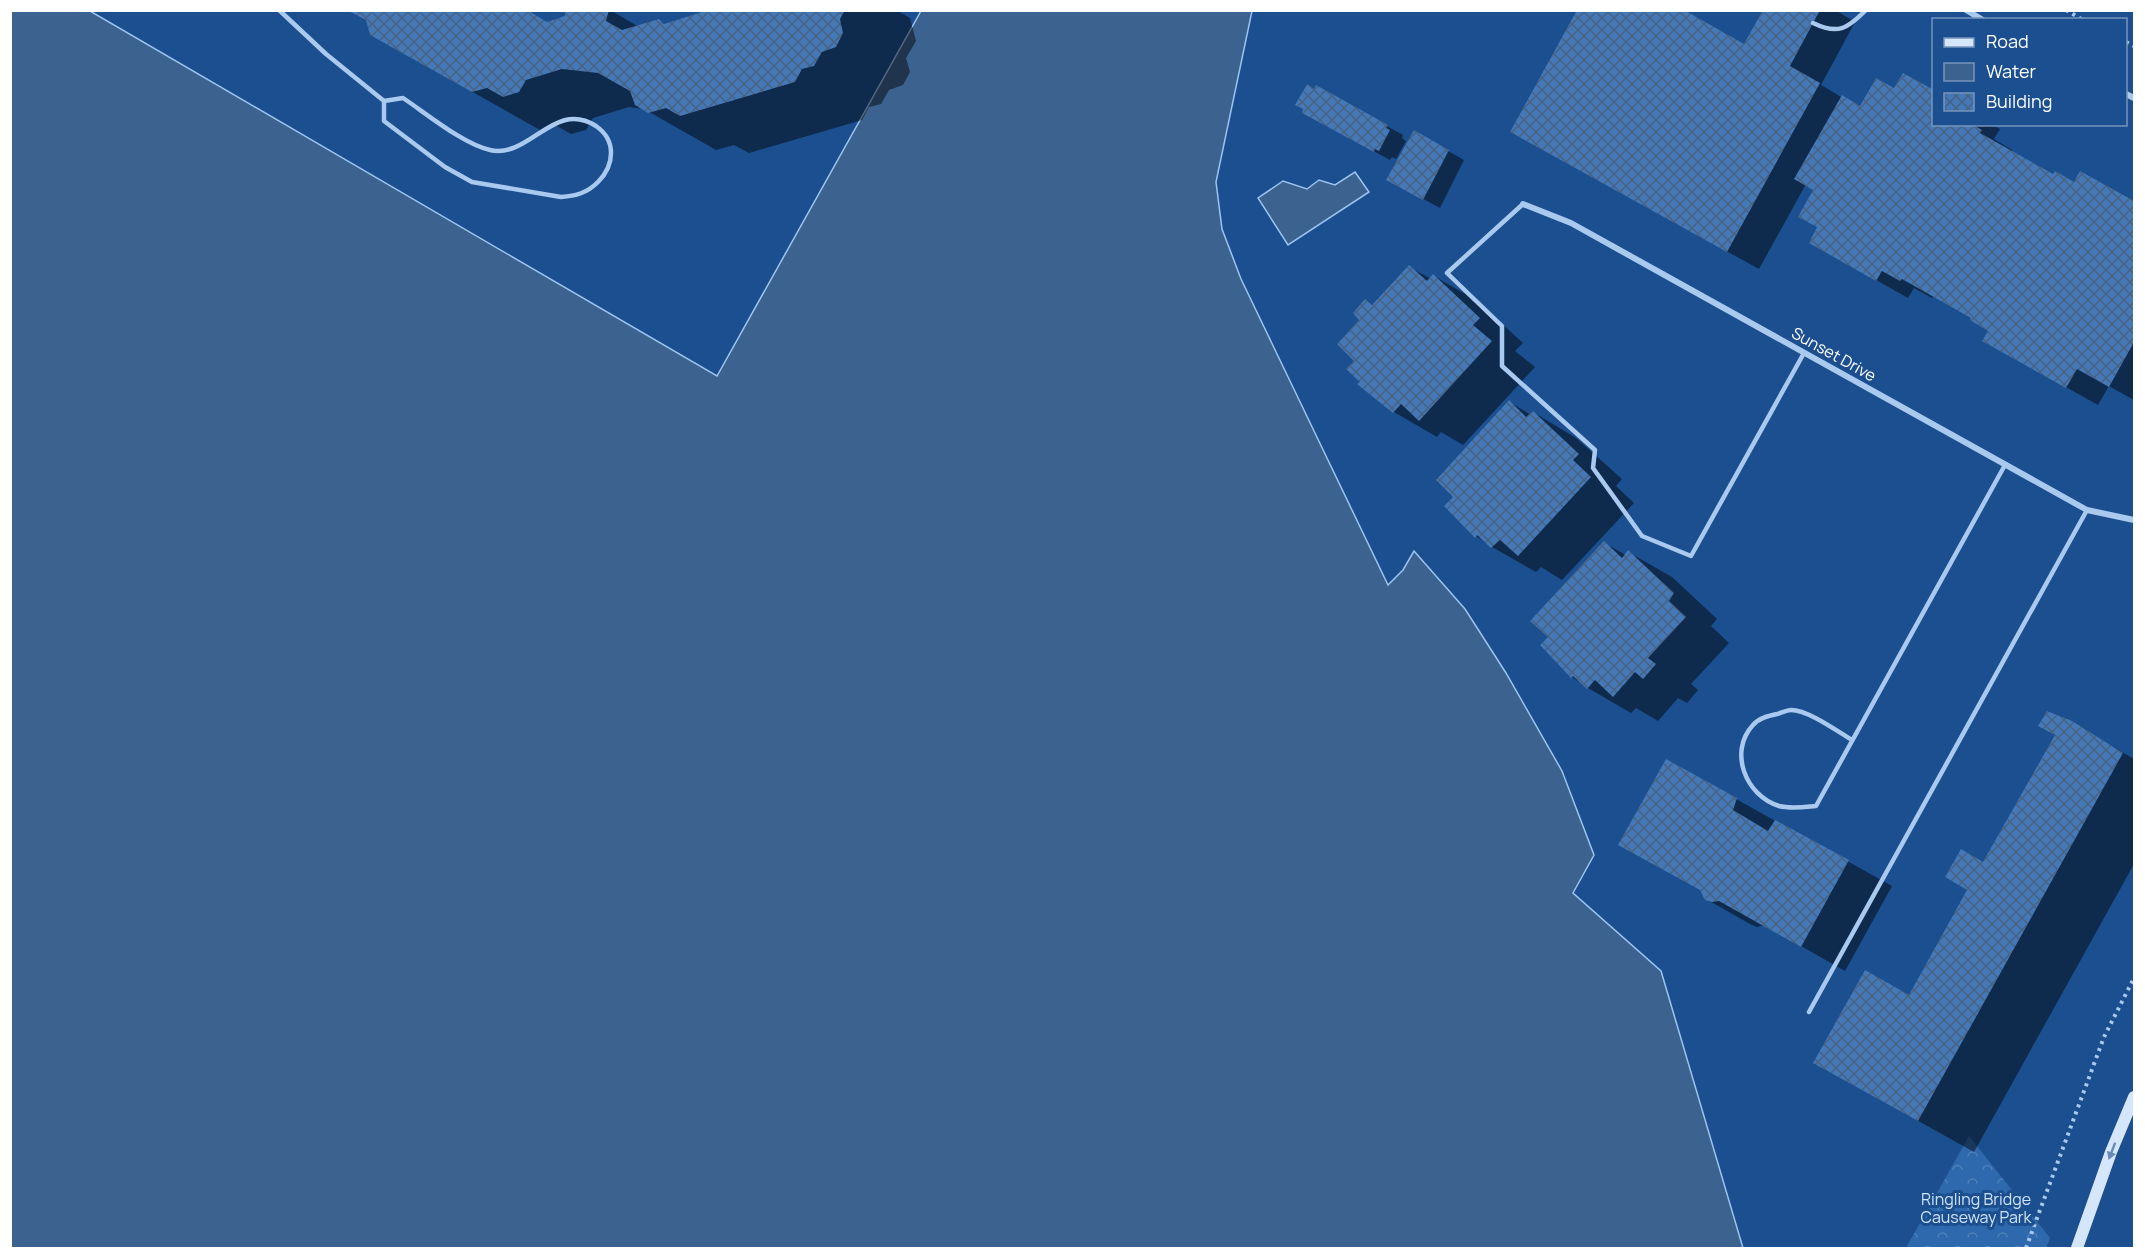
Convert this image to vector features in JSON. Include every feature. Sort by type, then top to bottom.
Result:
[{"type":"main road","points":[[2076,1248],[2134,1097]]},
{"type":"street","points":[[1966,10],[1980,18]]},
{"type":"street","name":"Sunset Drive","points":[[1523,204],[1571,224],[2086,510],[2134,520]]},
{"type":"lane","points":[[279,10],[326,54],[384,101],[403,98],[469,141],[492,150],[513,148],[556,122],[567,119],[588,122],[607,136],[611,146],[608,168],[593,187],[571,196],[561,197],[472,182],[445,167],[384,121],[384,101]]},
{"type":"lane","points":[[1813,23],[1829,31],[1849,27],[1866,10]]},
{"type":"lane","points":[[1523,204],[1447,273],[1502,326],[1502,366],[1595,450],[1593,468],[1642,536],[1691,556],[1804,352]]},
{"type":"lane","points":[[1852,740],[1817,718],[1792,710],[1762,718],[1752,726],[1745,739],[1740,762],[1745,780],[1760,796],[1778,806],[1794,808],[1816,806],[2005,465]]},
{"type":"lane","points":[[1809,1012],[2086,510]]},
{"type":"path","points":[[2066,10],[2080,18]]},
{"type":"path","points":[[2026,1248],[2104,1037],[2134,978]]},
{"type":"green space","name":"Ringling Bridge Causeway Park","points":[[1969,1136],[2050,1238],[2046,1248],[1906,1248]]},
{"type":"water","points":[[10,11],[90,11],[717,376],[921,11],[1252,11],[1216,182],[1222,229],[1241,279],[1388,585],[1403,570],[1414,551],[1465,609],[1506,673],[1562,771],[1594,855],[1573,893],[1661,971],[1743,1248],[11,1248]]},
{"type":"water","points":[[1355,172],[1369,192],[1288,245],[1258,198],[1283,181],[1307,189],[1319,180],[1335,185]]},
{"type":"building","points":[[347,10],[527,10],[547,22],[565,16],[565,10],[609,10],[606,21],[622,30],[659,19],[664,24],[708,10],[845,10],[840,19],[843,33],[836,47],[822,52],[814,66],[802,69],[795,82],[680,116],[666,108],[648,113],[635,105],[630,91],[598,73],[562,69],[526,80],[519,92],[503,97],[487,88],[472,92],[370,35],[366,20]]},
{"type":"building","points":[[1577,10],[1684,10],[1744,44],[1763,10],[1820,10],[1790,66],[1820,83],[1727,252],[1510,132]]},
{"type":"building","points":[[1903,73],[1932,89],[1932,126],[1975,126],[1982,130],[1980,133],[2053,174],[2055,171],[2074,182],[2080,171],[2134,201],[2134,342],[2109,387],[2077,369],[2066,388],[1982,341],[1988,331],[1970,320],[1971,318],[1902,279],[1900,281],[1882,271],[1876,281],[1809,243],[1817,227],[1798,217],[1813,190],[1794,179],[1842,95],[1860,106],[1876,78],[1894,88]]},
{"type":"building","points":[[1307,84],[1314,89],[1316,85],[1388,125],[1386,128],[1390,130],[1379,151],[1375,149],[1374,152],[1302,113],[1303,109],[1295,105]]},
{"type":"building","points":[[1414,130],[1449,150],[1423,200],[1386,180]]},
{"type":"building","points":[[1409,265],[1427,281],[1433,274],[1480,318],[1473,325],[1492,341],[1419,421],[1401,404],[1393,413],[1357,384],[1360,382],[1346,369],[1354,361],[1337,344],[1359,320],[1353,313],[1365,299],[1372,305]]},
{"type":"building","points":[[1509,400],[1526,417],[1533,411],[1579,454],[1573,460],[1591,477],[1518,556],[1500,540],[1491,548],[1477,535],[1475,538],[1444,506],[1453,497],[1436,480]]},
{"type":"building","points":[[1604,541],[1622,558],[1628,550],[1674,593],[1669,601],[1686,617],[1648,658],[1656,664],[1643,679],[1635,672],[1613,697],[1595,680],[1587,689],[1573,676],[1571,678],[1540,645],[1548,637],[1530,621]]},
{"type":"building","points":[[2047,711],[2072,721],[2123,753],[1918,1121],[1813,1063],[1865,970],[1909,995],[1967,890],[1945,877],[1961,849],[1983,862],[2055,735],[2038,726]]},
{"type":"building","points":[[1666,759],[1737,798],[1733,810],[1768,831],[1775,820],[1849,860],[1801,947],[1719,901],[1705,900],[1700,890],[1618,845]]}]
